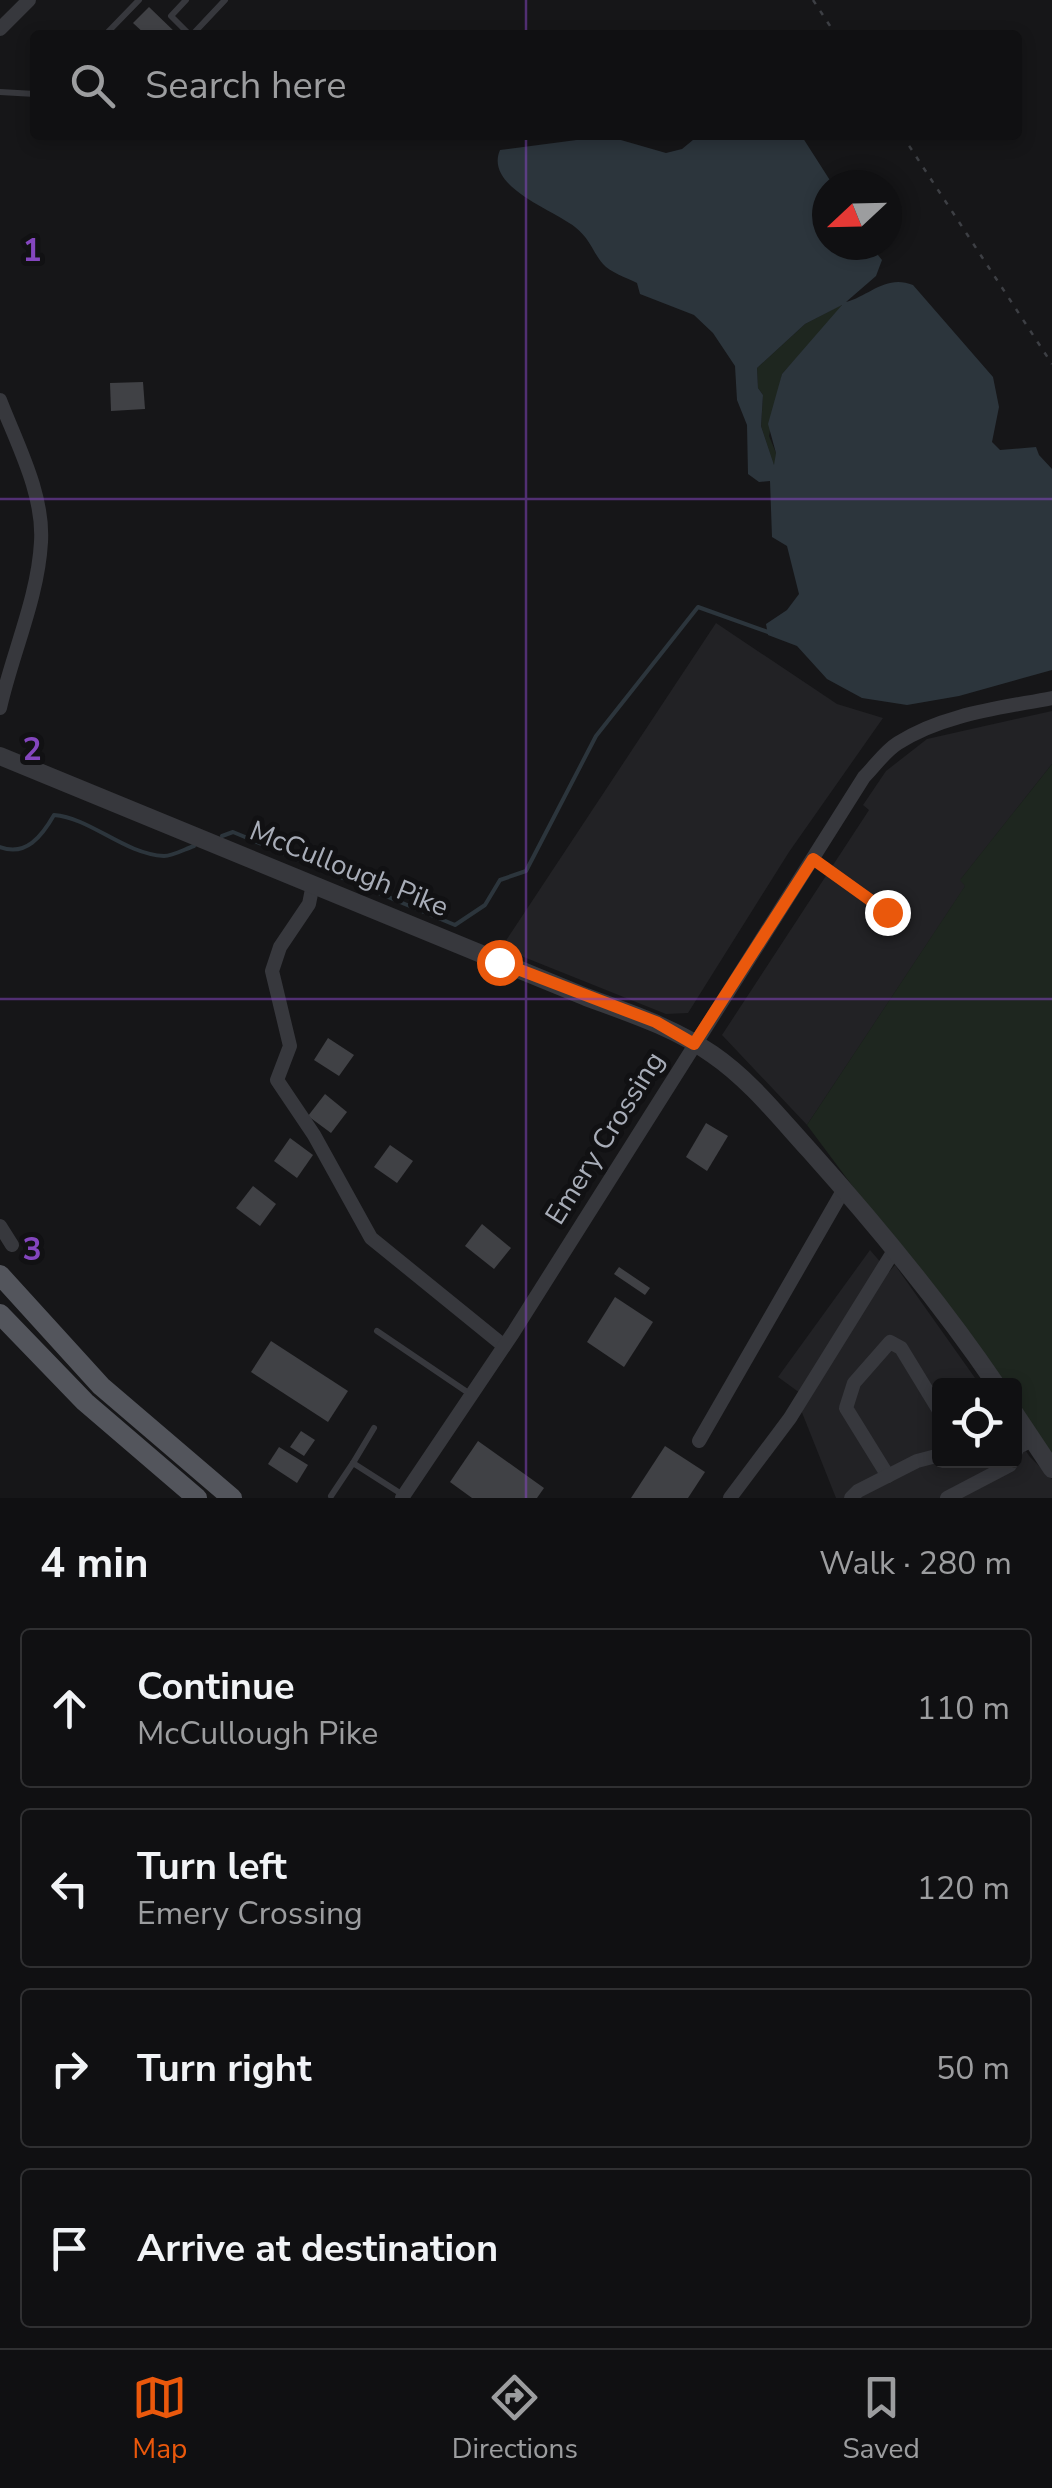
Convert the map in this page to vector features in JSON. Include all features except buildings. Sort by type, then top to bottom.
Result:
[{"type":"main road","points":[[0,1274],[101,1386],[232,1498]]},
{"type":"main road","points":[[0,1314],[85,1402],[197,1498]]},
{"type":"street","points":[[0,30],[29,0]]},
{"type":"street","points":[[0,400],[36,494],[42,539],[0,708]]},
{"type":"street","name":"Emery Crossing","points":[[403,1497],[504,1346],[864,777],[895,745],[925,729],[966,715],[1052,698]]},
{"type":"street","name":"McCullough Pike","points":[[0,756],[586,998],[656,1022],[712,1053],[754,1089],[844,1189],[943,1308],[991,1378]]},
{"type":"street","points":[[312,884],[309,904],[280,947],[272,971],[290,1046],[278,1080],[314,1135],[370,1238],[504,1346]]},
{"type":"street","points":[[699,1441],[844,1189]]},
{"type":"street","points":[[0,1226],[12,1244]]},
{"type":"street","points":[[730,1498],[790,1418],[895,1249]]},
{"type":"street","points":[[888,1476],[846,1408],[854,1383],[890,1342],[901,1348],[932,1399]]},
{"type":"street","points":[[1022,1452],[1052,1469]]},
{"type":"street","points":[[851,1498],[888,1476],[932,1458]]},
{"type":"street","points":[[948,1498],[970,1492],[1006,1468]]},
{"type":"lane","points":[[109,30],[139,0]]},
{"type":"lane","points":[[186,0],[172,16],[186,30]]},
{"type":"lane","points":[[196,30],[225,0]]},
{"type":"lane","points":[[0,92],[30,94]]},
{"type":"lane","points":[[813,859],[887,912]]},
{"type":"lane","points":[[377,1331],[471,1395]]},
{"type":"lane","points":[[331,1496],[374,1428]]},
{"type":"lane","points":[[352,1463],[403,1497]]},
{"type":"path","points":[[813,0],[833,30]]},
{"type":"path","points":[[905,140],[1052,364]]},
{"type":"shaded area","points":[[576,140],[621,140],[666,153],[682,149],[693,140],[804,140],[823,170],[812,170],[812,260],[882,260],[876,276],[846,302],[886,284],[913,285],[993,377],[999,407],[992,442],[1000,450],[1036,447],[1052,469],[1052,670],[959,696],[907,705],[862,698],[827,679],[797,646],[768,635],[766,624],[787,610],[799,594],[787,546],[772,537],[770,481],[759,482],[748,474],[747,425],[737,400],[735,366],[713,333],[694,315],[640,294],[637,283],[603,264],[575,227],[511,186],[498,163],[500,150]],"holes":[[[842,305],[782,374],[768,424],[776,453],[774,465],[761,426],[763,395],[758,388],[757,368],[805,324]]]},
{"type":"shaded area","points":[[841,305],[782,374],[769,436],[776,453],[775,469],[761,426],[763,395],[758,388],[757,368],[805,324]]},
{"type":"shaded area","points":[[716,623],[837,704],[883,718],[789,852],[688,1013],[666,1014],[501,948]]},
{"type":"shaded area","points":[[1052,711],[1052,764],[961,879],[966,885],[807,1125],[722,1035],[869,810],[863,805],[886,771],[927,739]]},
{"type":"shaded area","points":[[1052,764],[1052,1455],[1022,1414],[1022,1378],[996,1378],[807,1125],[965,886],[960,880]]},
{"type":"shaded area","points":[[870,1250],[889,1272],[895,1265],[975,1378],[932,1378],[932,1468],[1022,1468],[1022,1445],[1052,1479],[1052,1498],[836,1498],[801,1410],[800,1393],[778,1377]]},
{"type":"waterway","points":[[222,836],[233,832],[455,925],[485,905],[500,880],[526,871],[596,736],[698,607],[771,633]]},
{"type":"waterway","points":[[0,847],[18,849],[32,843],[54,815],[81,822],[149,854],[168,856],[194,846]]},
{"type":"route","points":[[499,962],[656,1022],[694,1044],[813,859],[887,912]]}]
